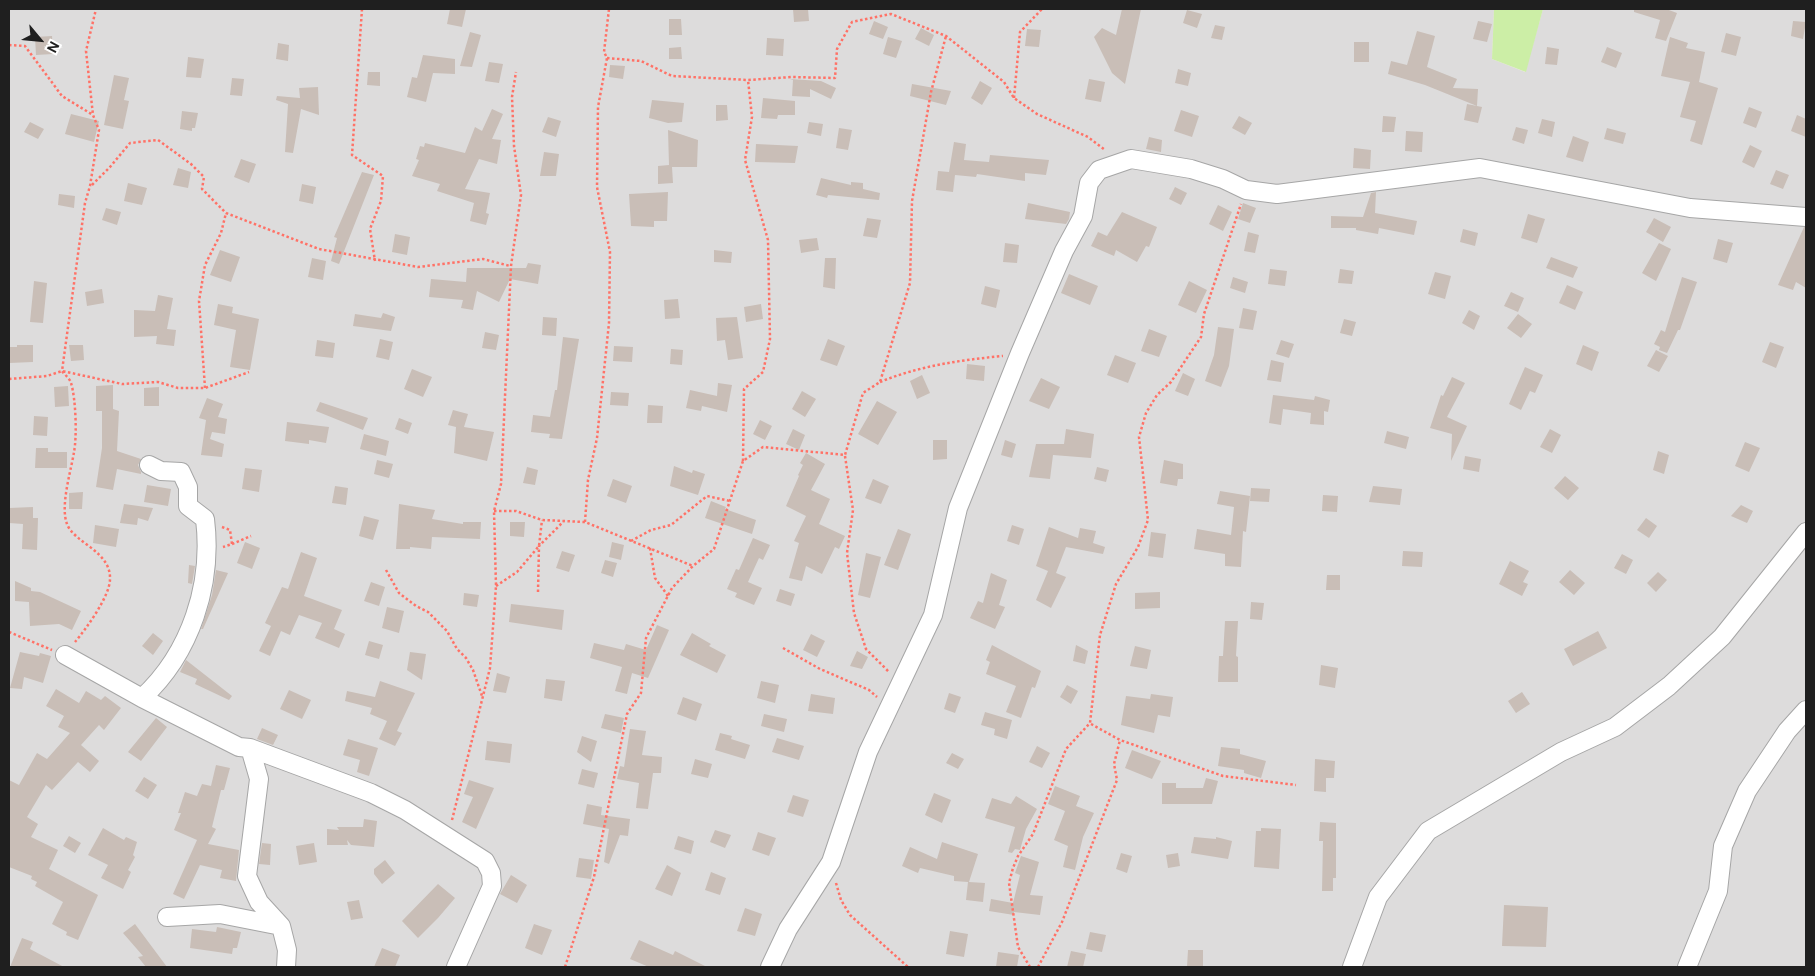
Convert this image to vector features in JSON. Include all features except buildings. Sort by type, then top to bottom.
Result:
[{"type":"street","points":[[770,967],[788,929],[831,862],[868,752],[933,616],[958,508],[1020,352],[1064,251],[1083,216],[1089,183],[1099,170],[1131,160],[1157,162],[1215,177],[1246,190],[1277,194],[1480,168],[1690,208],[1806,217]]},
{"type":"street","points":[[142,698],[159,683],[184,645],[204,581],[208,545],[205,519],[188,506],[188,487],[180,472],[161,471],[149,465]]},
{"type":"street","points":[[1352,967],[1378,897],[1428,831],[1561,752],[1615,727],[1669,686],[1722,638],[1806,532]]},
{"type":"street","points":[[65,655],[142,698],[239,747],[250,748],[371,793],[406,810],[485,861],[491,873],[492,886],[456,967]]},
{"type":"street","points":[[1687,967],[1718,891],[1723,846],[1747,791],[1787,732],[1806,710]]},
{"type":"street","points":[[250,748],[258,779],[247,876],[259,902],[280,926],[287,950],[286,967]]},
{"type":"street","points":[[167,917],[220,914],[280,926]]},
{"type":"path","points":[[9,632],[36,645],[65,655],[93,622],[110,580],[108,566],[91,546],[77,536],[67,524],[65,496],[75,449],[71,382],[62,371],[85,203],[90,186],[99,130],[93,115],[86,51],[96,9]]},
{"type":"path","points":[[362,9],[352,155],[383,176],[381,201],[370,229],[375,261]]},
{"type":"path","points":[[585,522],[588,480],[597,438],[609,324],[610,252],[597,187],[598,107],[607,58],[604,52],[609,9]]},
{"type":"path","points":[[1014,98],[1020,32],[1042,9]]},
{"type":"path","points":[[607,58],[641,61],[672,76],[748,80],[792,77],[835,78],[837,49],[852,22],[891,14],[946,36],[1004,82],[1014,98],[1037,114],[1088,137],[1112,156],[1114,164]]},
{"type":"path","points":[[880,382],[910,283],[912,202],[931,92],[946,36]]},
{"type":"path","points":[[9,45],[26,46],[62,96],[93,115]]},
{"type":"path","points":[[447,838],[490,668],[496,586],[494,511],[501,484],[511,266],[521,195],[514,146],[512,97],[516,72]]},
{"type":"path","points":[[565,967],[594,877],[627,714],[641,693],[646,638],[672,588],[693,566],[714,549],[743,462],[744,389],[763,372],[770,339],[768,240],[745,160],[752,117],[748,80]]},
{"type":"path","points":[[90,186],[110,167],[130,143],[158,140],[191,164],[204,177],[202,189],[226,213],[319,250],[418,268],[483,259],[511,266]]},
{"type":"path","points":[[1030,967],[1018,947],[1009,883],[1018,856],[1032,834],[1066,749],[1090,723],[1100,636],[1116,584],[1138,547],[1148,520],[1139,437],[1143,421],[1157,395],[1171,382],[1201,337],[1204,314],[1246,190]]},
{"type":"path","points":[[205,388],[199,301],[205,265],[221,233],[226,213]]},
{"type":"path","points":[[900,684],[866,650],[854,613],[847,553],[853,510],[845,455],[863,393],[880,382],[900,374],[954,361],[1020,352]]},
{"type":"path","points":[[9,379],[47,376],[62,371],[122,384],[158,382],[178,388],[205,388],[249,372]]},
{"type":"path","points":[[743,462],[763,447],[845,455]]},
{"type":"path","points":[[631,540],[651,530],[670,525],[707,496],[730,501]]},
{"type":"path","points":[[494,511],[516,511],[542,520],[585,522],[693,566]]},
{"type":"path","points":[[538,592],[539,546],[542,520]]},
{"type":"path","points":[[496,586],[517,572],[564,521]]},
{"type":"path","points":[[232,544],[251,536]]},
{"type":"path","points":[[650,548],[655,578],[668,596]]},
{"type":"path","points":[[386,570],[399,593],[416,606],[428,612],[447,631],[457,649],[466,658],[473,670],[483,697]]},
{"type":"path","points":[[782,648],[869,690],[890,708]]},
{"type":"path","points":[[1090,723],[1120,740],[1223,776],[1296,785]]},
{"type":"path","points":[[1038,967],[1062,922],[1117,780],[1114,764],[1120,740]]},
{"type":"path","points":[[831,862],[841,900],[850,915],[908,967]]},
{"type":"shaded area","points":[[9,9],[1494,9],[1492,59],[1525,72],[1543,9],[1806,9],[1806,967],[9,967]]},
{"type":"green space","points":[[1494,9],[1543,9],[1526,72],[1492,59]]}]
